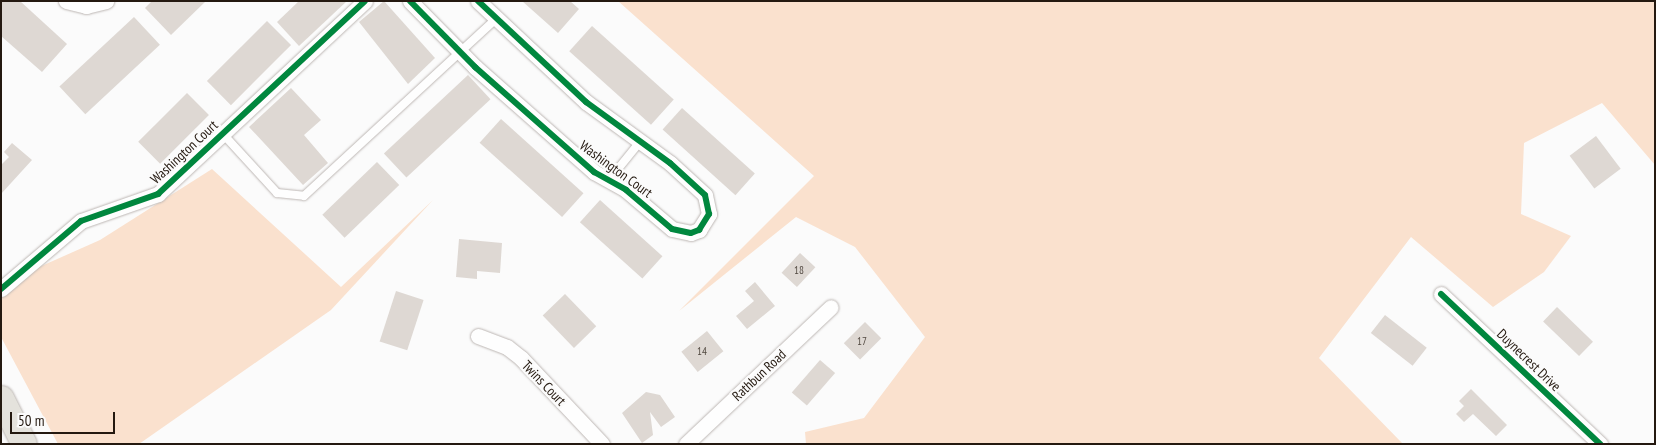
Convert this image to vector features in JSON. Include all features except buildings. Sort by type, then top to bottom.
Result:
[{"type":"main road","points":[[1,398],[24,444]]},
{"type":"street","points":[[66,1],[86,6],[106,1]]},
{"type":"street","name":"Washington Court","points":[[1,289],[81,221],[158,194],[365,1]]},
{"type":"street","name":"Washington Court","points":[[410,1],[461,53],[575,156],[672,229],[691,233],[706,223],[709,214],[705,195],[670,163],[639,143],[586,102],[498,17],[478,1]]},
{"type":"street","name":"Duynecrest Drive","points":[[1441,294],[1600,444]]},
{"type":"street","name":"Rathbun Road","points":[[686,444],[831,307]]},
{"type":"street","name":"Twins Court","points":[[478,336],[507,347],[521,358],[602,444]]},
{"type":"lane","name":"Washington Court","points":[[223,134],[277,193],[304,196],[498,17]]},
{"type":"lane","name":"Washington Court","points":[[609,180],[639,143]]},
{"type":"shaded area","points":[[618,1],[1655,1],[1655,165],[1602,103],[1524,143],[1521,214],[1571,236],[1544,272],[1493,307],[1411,237],[1319,358],[1403,444],[806,444],[805,432],[864,418],[925,337],[855,247],[796,217],[679,311],[814,176]]},
{"type":"shaded area","points":[[212,169],[341,287],[433,200],[331,310],[139,444],[58,444],[1,337],[1,284],[100,240]]},
{"type":"cycle path","points":[[1,289],[81,221],[158,194],[365,1]]},
{"type":"cycle path","points":[[410,1],[475,67],[594,172],[626,190],[672,229],[691,233],[699,230],[709,214],[705,195],[670,163],[586,102],[478,1]]},
{"type":"cycle path","points":[[1441,294],[1600,444]]}]
